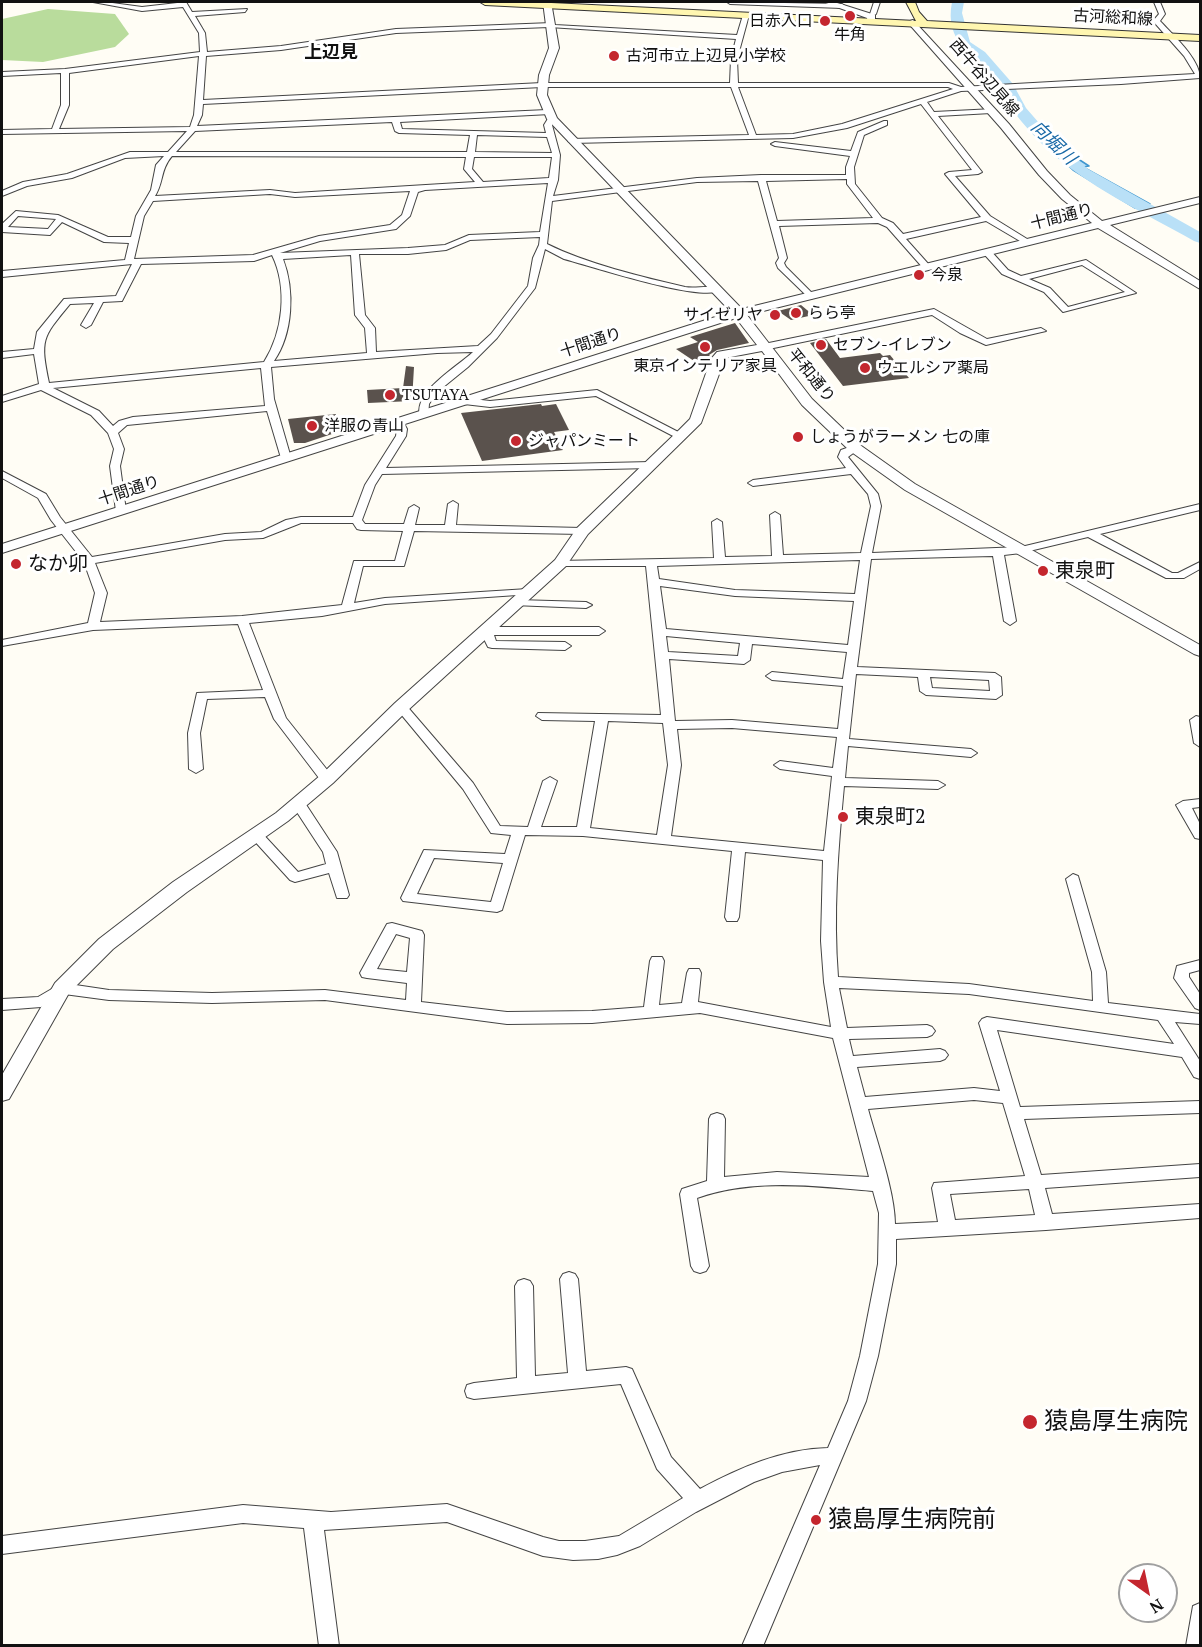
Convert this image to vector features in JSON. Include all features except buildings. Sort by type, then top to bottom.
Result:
[{"type":"main road","name":"古河総和線","points":[[485,2],[548,3],[746,15],[872,17],[924,24],[1200,38]]},
{"type":"main road","points":[[900,2],[913,23]]},
{"type":"main road","points":[[911,2],[915,13],[924,24]]},
{"type":"street","points":[[96,2],[142,9],[185,3],[202,33],[204,53],[199,102],[192,130],[160,165],[155,190],[140,216],[134,240],[133,262],[119,299],[67,301],[42,332],[38,351],[45,388],[95,413],[113,432],[119,449],[115,466],[121,511]]},
{"type":"street","points":[[730,2],[838,3],[872,17],[877,2]]},
{"type":"street","points":[[572,141],[803,135],[977,89],[1200,76],[1187,55],[1156,21],[1162,14],[1156,2]]},
{"type":"street","points":[[542,85],[554,48],[548,3]]},
{"type":"street","points":[[190,14],[244,10]]},
{"type":"street","points":[[746,15],[738,37],[734,59],[734,86],[759,144],[784,144],[856,154]]},
{"type":"street","name":"西牛谷辺見線","points":[[913,23],[1106,223],[1200,278]]},
{"type":"street","name":"西牛谷辺見線","points":[[924,24],[977,89],[991,111],[1066,197],[1200,286]]},
{"type":"street","points":[[2,74],[65,71],[204,53],[281,48],[413,30],[552,26],[738,37]]},
{"type":"street","points":[[55,130],[65,105],[65,71]]},
{"type":"street","points":[[199,102],[542,85],[949,85],[977,89]]},
{"type":"street","name":"平和通り","points":[[542,85],[542,95],[550,116],[739,313],[807,402],[855,448],[910,487],[1200,651]]},
{"type":"street","points":[[923,102],[978,172],[949,174],[987,218],[1028,242]]},
{"type":"street","points":[[901,110],[898,117],[863,132],[857,144],[849,177],[853,188],[879,220],[890,225],[921,263],[927,267]]},
{"type":"street","points":[[932,114],[991,111]]},
{"type":"street","points":[[2,132],[192,130],[550,116],[548,125],[556,156],[554,180],[548,199],[543,245],[532,286],[494,336],[432,391],[424,404],[424,414]]},
{"type":"street","points":[[396,122],[399,131],[551,135]]},
{"type":"street","points":[[474,133],[468,169],[481,184]]},
{"type":"street","points":[[2,194],[25,184],[84,171],[116,156],[130,154],[471,153],[556,156]]},
{"type":"street","points":[[761,177],[783,258],[780,263],[782,268],[810,296]]},
{"type":"street","points":[[548,199],[697,180],[849,177]]},
{"type":"street","points":[[149,199],[270,192],[295,195],[554,180]]},
{"type":"street","points":[[277,255],[319,239],[393,227],[406,216],[414,190],[423,188]]},
{"type":"street","name":"十間通り","points":[[2,549],[739,313],[1200,200]]},
{"type":"street","points":[[2,229],[16,213],[40,214],[61,218],[107,240],[134,240]]},
{"type":"street","points":[[2,229],[50,232],[61,218]]},
{"type":"street","points":[[902,237],[987,218]]},
{"type":"street","points":[[774,224],[879,220]]},
{"type":"street","points":[[2,274],[133,262],[238,260],[277,255],[417,250],[446,247],[469,238],[544,234]]},
{"type":"street","points":[[543,245],[567,257],[688,290],[717,290]]},
{"type":"street","points":[[355,252],[360,315],[370,328],[372,356]]},
{"type":"street","points":[[987,252],[1005,272],[1047,290],[1066,310],[1132,292],[1083,262],[1022,278]]},
{"type":"street","points":[[277,255],[286,284],[285,307],[278,348],[266,366],[272,408],[286,458]]},
{"type":"street","points":[[86,325],[100,300]]},
{"type":"street","points":[[2,1004],[41,1002],[62,988],[106,944],[180,887],[298,804],[327,779],[401,707],[561,563],[582,531],[696,420],[717,359],[721,355],[934,312],[963,331],[986,342],[1041,331]]},
{"type":"street","points":[[2,399],[43,384],[108,381],[152,374],[437,350],[479,350]]},
{"type":"street","points":[[2,355],[38,351]]},
{"type":"street","points":[[464,401],[490,404],[597,393],[681,436]]},
{"type":"street","points":[[113,432],[123,423],[133,420],[272,408]]},
{"type":"street","points":[[357,520],[370,485],[401,436],[402,429],[398,422]]},
{"type":"street","points":[[752,1646],[857,1401],[869,1356],[887,1264],[887,1213],[840,1034],[831,982],[827,909],[830,856],[850,677],[876,500],[843,457],[845,452],[855,448]]},
{"type":"street","points":[[380,471],[651,465]]},
{"type":"street","points":[[753,483],[854,470]]},
{"type":"street","points":[[2,474],[42,496],[55,518],[66,528],[89,561],[101,593],[93,626]]},
{"type":"street","points":[[450,530],[453,504]]},
{"type":"street","points":[[561,563],[651,563],[1021,550],[1200,507]]},
{"type":"street","points":[[347,608],[358,563],[400,564],[414,508]]},
{"type":"street","points":[[775,515],[778,558]]},
{"type":"street","points":[[89,561],[225,537],[263,535],[301,520],[357,520]]},
{"type":"street","points":[[357,520],[361,527],[582,531]]},
{"type":"street","points":[[717,522],[720,560]]},
{"type":"street","points":[[1089,533],[1170,576],[1180,576],[1200,565]]},
{"type":"street","points":[[998,552],[1010,621]]},
{"type":"street","points":[[651,563],[669,722],[676,754],[676,767],[663,840]]},
{"type":"street","points":[[653,582],[735,593],[860,598]]},
{"type":"street","points":[[2,643],[93,626],[242,620],[347,608],[385,601],[523,598],[586,605]]},
{"type":"street","points":[[242,620],[280,718],[327,779]]},
{"type":"street","points":[[486,631],[598,631]]},
{"type":"street","points":[[486,631],[492,644],[565,646]]},
{"type":"street","points":[[660,632],[854,649]]},
{"type":"street","points":[[662,655],[744,660],[746,639]]},
{"type":"street","points":[[772,676],[850,677],[923,673],[994,677],[996,696],[926,691],[923,673]]},
{"type":"street","points":[[196,769],[194,733],[201,696],[271,693]]},
{"type":"street","points":[[401,707],[468,786],[496,830],[583,832],[830,856]]},
{"type":"street","points":[[542,716],[732,724],[971,753]]},
{"type":"street","points":[[583,832],[602,719]]},
{"type":"street","points":[[1200,721],[1196,720],[1200,743]]},
{"type":"street","points":[[780,765],[838,778],[938,785]]},
{"type":"street","points":[[511,859],[429,853],[408,898],[496,907],[511,859],[550,781]]},
{"type":"street","points":[[1200,803],[1183,806],[1200,835]]},
{"type":"street","points":[[298,804],[330,852],[342,895]]},
{"type":"street","points":[[256,835],[295,877],[334,867]]},
{"type":"street","points":[[732,917],[740,848]]},
{"type":"street","points":[[1073,879],[1099,972],[1101,1008]]},
{"type":"street","points":[[651,1012],[657,961]]},
{"type":"street","points":[[1200,965],[1182,970],[1181,978],[1200,1004]]},
{"type":"street","points":[[689,1009],[694,973]]},
{"type":"street","points":[[413,1004],[414,978]]},
{"type":"street","points":[[831,982],[969,989],[1101,1008],[1200,1018]]},
{"type":"street","points":[[62,988],[109,995],[212,998],[326,995],[413,1004],[507,1018],[592,1017],[700,1007],[840,1034],[927,1031]]},
{"type":"street","points":[[2,1093],[62,988]]},
{"type":"street","points":[[1162,1014],[1200,1073]]},
{"type":"street","points":[[1046,1223],[987,1023],[1187,1052]]},
{"type":"street","points":[[847,1062],[940,1055]]},
{"type":"street","points":[[858,1104],[974,1094],[1012,1106],[1200,1107]]},
{"type":"street","points":[[715,1185],[717,1119]]},
{"type":"street","points":[[948,1229],[940,1188],[1200,1171]]},
{"type":"street","points":[[700,1266],[688,1194],[741,1179],[785,1177],[881,1185]]},
{"type":"street","points":[[888,1232],[1200,1211]]},
{"type":"street","points":[[568,1279],[579,1380]]},
{"type":"street","points":[[524,1286],[526,1386]]},
{"type":"street","points":[[474,1391],[626,1375],[664,1462],[697,1500]]},
{"type":"street","points":[[2,1545],[243,1514],[331,1521],[447,1514],[465,1517],[533,1543],[571,1552],[623,1544],[697,1500],[776,1465],[811,1455],[835,1456]]},
{"type":"street","points":[[314,1520],[329,1646]]},
{"type":"street","points":[[1196,1646],[1200,1613]]},
{"type":"green space","points":[[48,9],[115,14],[129,34],[115,47],[43,62],[2,60],[2,19]]},
{"type":"water","points":[[1055,149],[1066,151],[1089,166],[1083,167],[1150,204],[1135,208],[1073,170],[1052,151]]},
{"type":"waterway","name":"向堀川","points":[[958,2],[956,13],[964,43],[980,55],[1008,87],[1020,110],[1048,142],[1083,172],[1200,238]]},
{"type":"place","name":"牛角","points":[[850,16]]},
{"type":"place","name":"日赤入口","points":[[825,21]]},
{"type":"place","name":"古河市立上辺見小学校","points":[[614,56]]},
{"type":"place","name":"今泉","points":[[919,275]]},
{"type":"place","name":"らら亭","points":[[796,313]]},
{"type":"place","name":"サイゼリヤ","points":[[775,315]]},
{"type":"place","name":"セブン-イレブン","points":[[821,345]]},
{"type":"place","name":"東京インテリア家具","points":[[705,347]]},
{"type":"place","name":"ウエルシア薬局","points":[[865,368]]},
{"type":"place","name":"TSUTAYA","points":[[390,395]]},
{"type":"place","name":"洋服の青山","points":[[312,426]]},
{"type":"place","name":"しょうがラーメン 七の庫","points":[[798,437]]},
{"type":"place","name":"ジャパンミート","points":[[516,441]]},
{"type":"place","name":"なか卯","points":[[16,564]]},
{"type":"place","name":"東泉町","points":[[1043,571]]},
{"type":"place","name":"東泉町2","points":[[843,817]]},
{"type":"place","name":"猿島厚生病院","points":[[1030,1422]]},
{"type":"place","name":"猿島厚生病院前","points":[[816,1520]]},
{"type":"district","name":"上辺見","points":[[331,53]]}]
